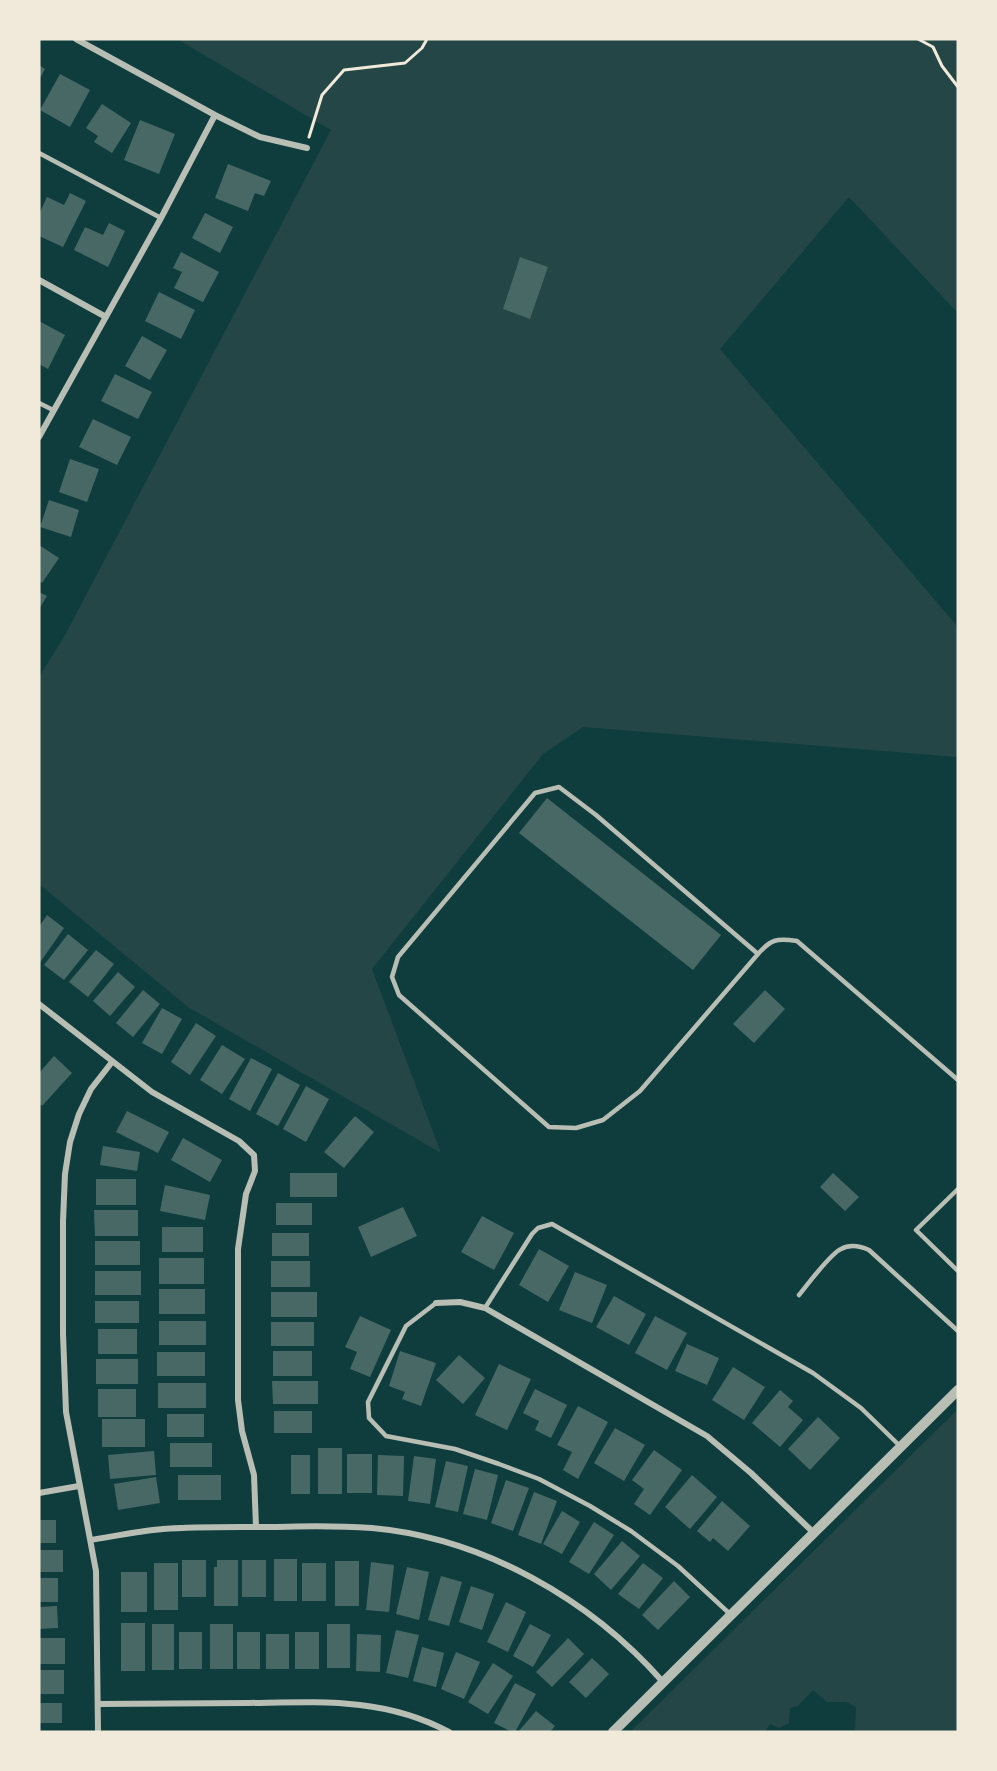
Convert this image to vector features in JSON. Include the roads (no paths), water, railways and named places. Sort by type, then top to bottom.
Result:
[{"type":"street","points":[[76,39],[260,137],[307,148]]},
{"type":"street","points":[[39,437],[161,218],[215,115]]},
{"type":"street","points":[[39,280],[106,317]]},
{"type":"street","points":[[39,1004],[152,1092],[239,1141],[254,1155],[255,1171],[246,1194],[238,1249],[238,1400],[242,1431],[254,1475],[256,1527]]},
{"type":"street","points":[[98,1732],[97,1594],[91,1539],[66,1412],[63,1254],[65,1174],[70,1142],[79,1114],[92,1089],[112,1062]]},
{"type":"street","points":[[436,1303],[460,1302],[485,1308],[707,1436],[751,1473],[813,1532]]},
{"type":"street","points":[[613,1732],[958,1390]]},
{"type":"street","points":[[39,1493],[79,1486]]},
{"type":"street","points":[[91,1539],[163,1529],[338,1526],[374,1528],[442,1542],[486,1557],[529,1576],[572,1601],[615,1634],[663,1682]]},
{"type":"street","points":[[98,1704],[338,1702],[383,1707],[428,1721],[449,1732]]},
{"type":"lane","points":[[39,153],[161,218]]},
{"type":"lane","points":[[39,403],[53,410]]},
{"type":"lane","points":[[758,954],[596,815],[560,787],[535,793],[398,957],[392,977],[399,995],[549,1127],[576,1128],[603,1120],[640,1091],[767,944],[781,939],[797,941],[958,1080]]},
{"type":"lane","points":[[958,1189],[916,1230],[958,1271]]},
{"type":"lane","points":[[485,1308],[532,1234],[538,1228],[552,1224],[813,1373],[861,1408],[900,1446]]},
{"type":"lane","points":[[799,1295],[839,1250],[854,1246],[863,1247],[958,1331]]},
{"type":"lane","points":[[436,1303],[406,1326],[368,1402],[369,1418],[386,1436],[455,1449],[539,1479],[631,1531],[678,1566],[731,1615]]}]
